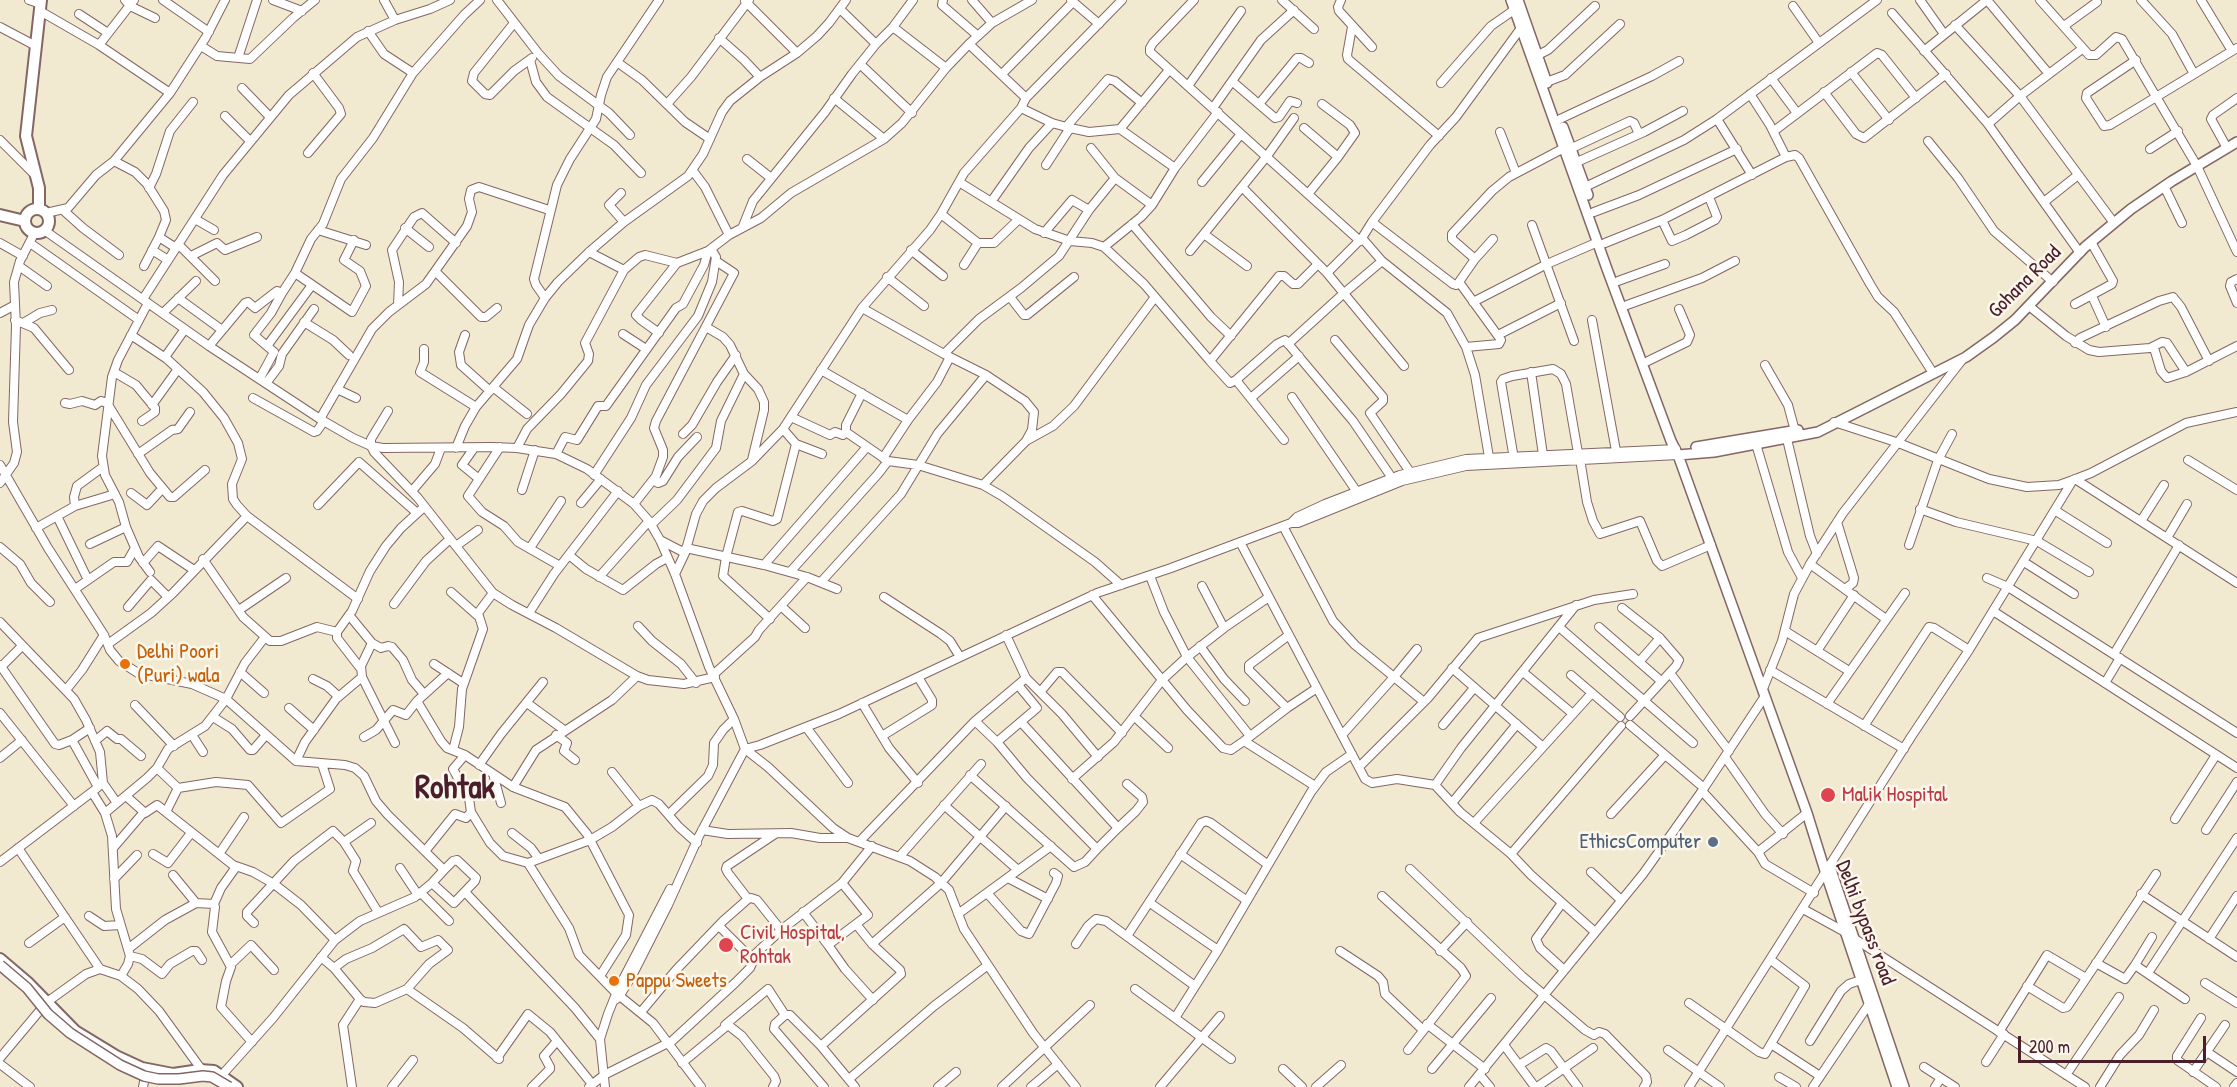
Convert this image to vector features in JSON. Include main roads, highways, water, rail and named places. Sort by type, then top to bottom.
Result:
[{"type":"highway","points":[[41,5],[26,136],[43,211],[49,219],[48,226],[40,231],[28,229],[25,220],[30,211],[43,211]]},
{"type":"highway","points":[[0,214],[25,220]]},
{"type":"highway","points":[[0,959],[27,982],[44,1005]]},
{"type":"highway","points":[[0,967],[75,1031],[116,1056],[142,1068],[150,1080],[173,1074],[204,1074],[214,1071],[237,1087]]},
{"type":"highway","points":[[204,1074],[218,1079],[229,1087]]},
{"type":"main road","points":[[1511,0],[1521,28],[1538,55],[1544,83],[1560,119],[1568,148],[1577,162],[1594,212],[1601,242],[1664,405],[1676,441],[1676,450]]},
{"type":"main road","points":[[1518,0],[1527,36],[1676,450]]},
{"type":"main road","name":"Gohana Road","points":[[1829,425],[1964,358],[1994,338],[2029,306],[2091,242],[2114,223],[2164,186],[2237,142]]},
{"type":"main road","points":[[1676,450],[1829,425]]},
{"type":"main road","points":[[1676,450],[1714,452],[1818,432],[1829,425]]},
{"type":"main road","name":"Delhi bypass road","points":[[1676,450],[1822,859],[1855,939],[1904,1087]]},
{"type":"main road","name":"Delhi bypass road","points":[[1828,871],[1845,932],[1897,1087]]},
{"type":"main road","points":[[0,967],[27,988],[48,1014],[70,1033],[120,1065],[144,1076],[158,1079],[212,1077],[229,1087]]},
{"type":"place","name":"Delhi Poori (Puri) wala","points":[[125,664]]},
{"type":"place","name":"Malik Hospital","points":[[1828,795]]},
{"type":"place","name":"EthicsComputer","points":[[1713,842]]},
{"type":"place","name":"Civil Hospital, Rohtak","points":[[726,945]]},
{"type":"place","name":"Pappu Sweets","points":[[614,981]]},
{"type":"district","name":"Rohtak","points":[[455,789]]}]
